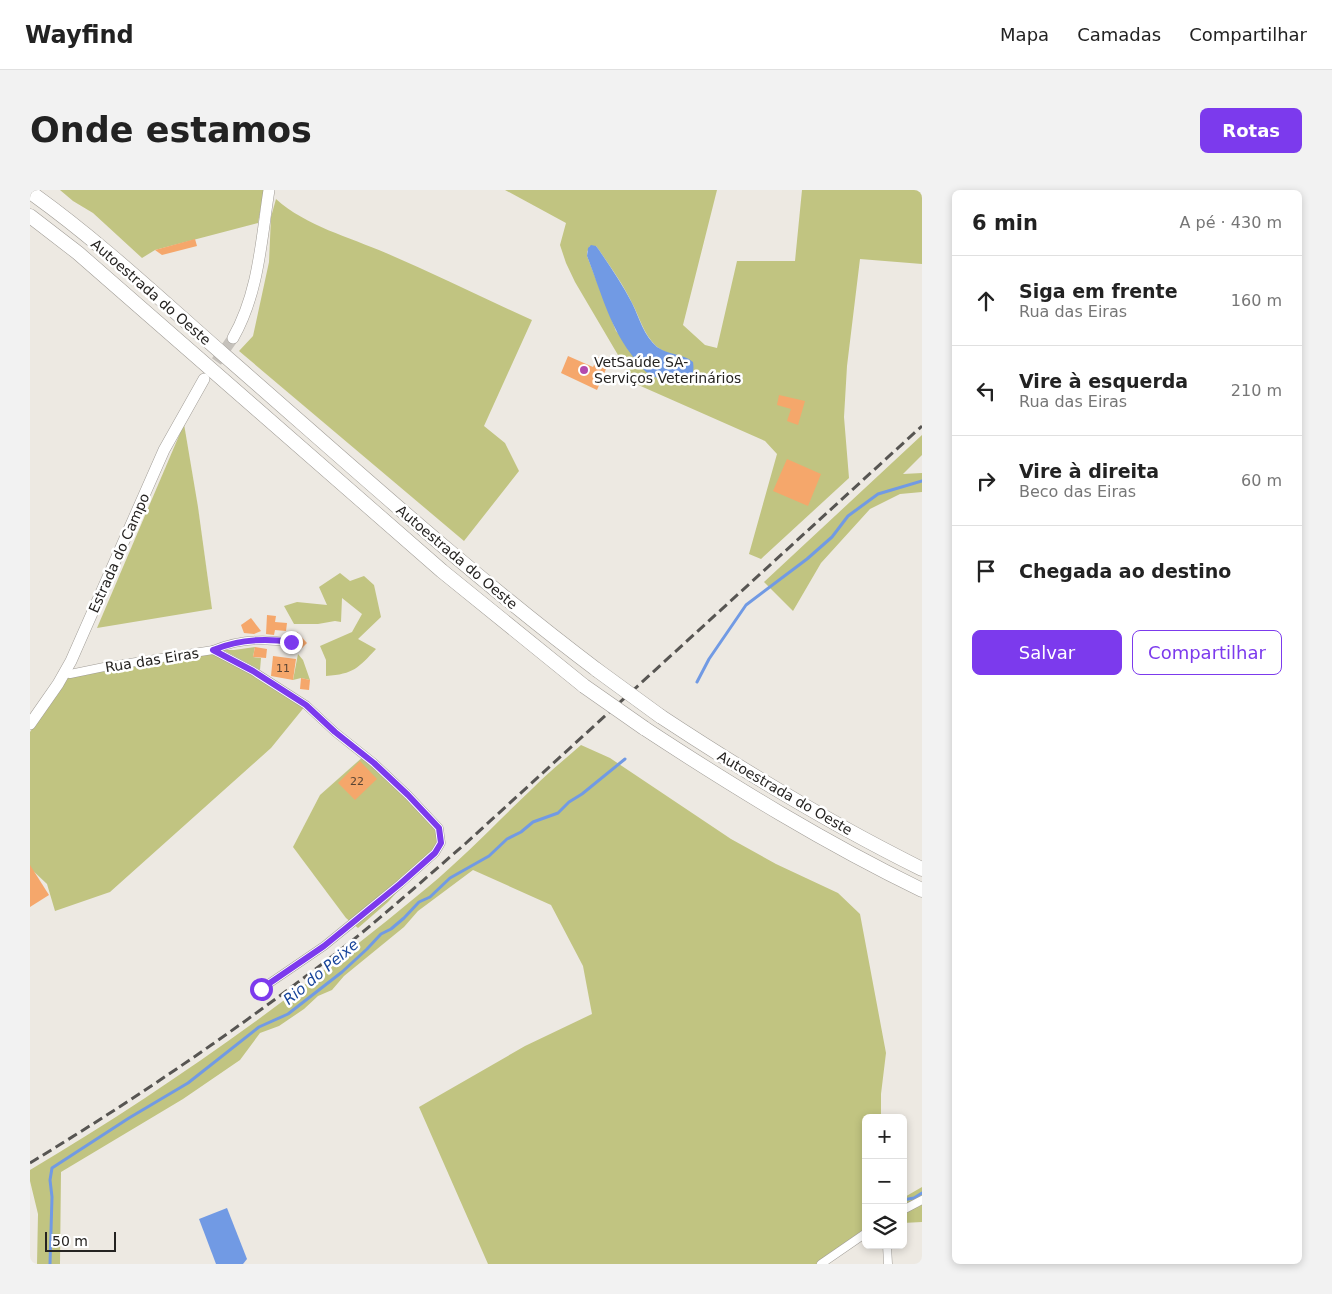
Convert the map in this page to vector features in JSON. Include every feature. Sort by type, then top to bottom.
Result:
[{"type":"highway","name":"Autoestrada do Oeste","points":[[30,192],[67,220],[143,284],[478,575],[597,670],[660,716],[748,773],[801,804],[922,869]]},
{"type":"highway","name":"Autoestrada do Oeste","points":[[30,216],[78,253],[442,571],[584,686],[644,728],[749,796],[854,856],[922,890]]},
{"type":"street","points":[[233,338],[245,312],[257,272],[269,190]]},
{"type":"street","name":"Estrada do Campo","points":[[30,724],[65,673],[164,450],[204,379]]},
{"type":"street","points":[[213,650],[226,645],[253,640],[291,642]]},
{"type":"street","name":"Rua das Eiras","points":[[65,673],[70,674],[213,650],[253,671],[306,705],[335,732],[374,763],[439,828],[441,843],[435,853],[324,946],[261,989]]},
{"type":"street","points":[[907,1208],[922,1200]]},
{"type":"street","points":[[820,1264],[862,1237]]},
{"type":"street","points":[[887,1249],[888,1264]]},
{"type":"green space","points":[[60,190],[264,190],[258,223],[155,250],[142,258],[93,213],[73,201]]},
{"type":"green space","points":[[505,190],[717,190],[683,325],[705,345],[717,348],[737,261],[795,261],[802,190],[922,190],[922,264],[860,259],[847,366],[844,417],[849,478],[761,559],[749,554],[777,454],[765,441],[627,380],[628,372],[575,282],[566,263],[560,245],[566,223]],"holes":[[[590,246],[596,246],[625,289],[645,331],[656,346],[665,352],[685,358],[693,364],[692,377],[686,382],[670,382],[616,331],[587,256]]]},
{"type":"green space","points":[[276,199],[314,224],[404,261],[532,320],[484,426],[505,443],[519,471],[464,541],[239,351],[253,336],[269,262],[271,217]]},
{"type":"green space","points":[[184,424],[212,609],[97,628]]},
{"type":"green space","points":[[922,435],[922,455],[903,474],[922,473],[922,492],[900,494],[870,509],[821,563],[793,611],[764,582]]},
{"type":"green space","points":[[340,573],[350,581],[364,576],[374,585],[381,617],[358,639],[376,649],[365,661],[349,672],[326,676],[326,660],[320,646],[352,632],[362,614],[342,598],[341,622],[294,624],[284,606],[297,602],[327,605],[319,587]]},
{"type":"green space","points":[[255,647],[253,657],[261,658],[260,670],[223,650],[234,650]]},
{"type":"green space","points":[[213,650],[306,705],[271,748],[110,892],[55,911],[47,884],[30,868],[30,732],[66,678],[104,667]]},
{"type":"green space","points":[[298,654],[303,660],[310,680],[301,678],[293,680]]},
{"type":"green space","points":[[581,745],[610,758],[731,839],[776,864],[838,893],[860,914],[886,1053],[881,1094],[881,1114],[862,1114],[862,1236],[821,1264],[488,1264],[419,1107],[525,1046],[592,1014],[583,966],[551,905],[473,870],[418,911],[404,927],[344,976],[332,990],[318,996],[304,1009],[279,1026],[260,1033],[240,1060],[183,1099],[61,1172],[60,1264],[37,1264],[38,1214],[30,1181],[30,1170],[134,1105],[184,1071],[235,1036],[333,963],[442,875]]},
{"type":"green space","points":[[365,755],[439,828],[441,843],[388,902],[358,928],[346,918],[293,847],[320,795]]},
{"type":"green space","points":[[922,1187],[922,1222],[907,1223],[907,1196]]},
{"type":"water","points":[[591,245],[596,246],[621,283],[645,332],[652,342],[661,350],[684,357],[693,362],[693,372],[685,382],[669,382],[646,372],[623,343],[606,306],[587,256],[588,248]]},
{"type":"water","points":[[227,1208],[247,1259],[243,1264],[216,1264],[199,1219]]},
{"type":"building","points":[[195,239],[197,246],[162,255],[155,250]]},
{"type":"building","name":"VetSaúde SA- Serviços Veterinários","points":[[568,356],[593,367],[598,357],[609,362],[597,390],[561,373]]},
{"type":"building","points":[[779,395],[805,401],[798,425],[787,421],[791,409],[777,405]]},
{"type":"building","points":[[787,459],[821,474],[808,506],[773,491]]},
{"type":"building","points":[[267,615],[276,616],[275,622],[287,623],[286,631],[275,630],[274,635],[266,634]]},
{"type":"building","points":[[251,618],[261,631],[254,634],[244,633],[241,625]]},
{"type":"building","points":[[297,632],[307,643],[302,648],[292,637]]},
{"type":"building","points":[[255,647],[267,649],[266,658],[253,657]]},
{"type":"building","points":[[273,656],[296,659],[293,680],[271,676]]},
{"type":"building","points":[[301,678],[310,680],[309,690],[300,689]]},
{"type":"building","points":[[360,761],[377,779],[355,800],[338,783]]},
{"type":"building","points":[[30,865],[49,895],[30,907]]},
{"type":"waterway","points":[[697,682],[709,659],[746,605],[807,559],[832,537],[848,516],[878,494],[922,481]]},
{"type":"waterway","name":"Rio do Peixe","points":[[50,1264],[52,1197],[50,1180],[52,1168],[129,1118],[188,1083],[259,1027],[288,1014],[342,972],[381,934],[391,929],[419,902],[430,897],[450,878],[489,856],[507,839],[521,832],[533,822],[558,813],[569,802],[582,794],[625,759]]},
{"type":"waterway","points":[[907,1199],[914,1198],[922,1193]]},
{"type":"tunnel","points":[[207,375],[233,338]]},
{"type":"railway","points":[[30,1163],[113,1111],[195,1056],[353,940],[465,844],[922,426]]},
{"type":"place","name":"VetSaúde SA- Serviços Veterinários","points":[[584,370]]},
{"type":"route","points":[[261,989],[324,946],[400,884],[435,853],[441,843],[439,828],[408,795],[306,705],[253,671],[213,650],[226,645],[253,640],[291,642]]}]
